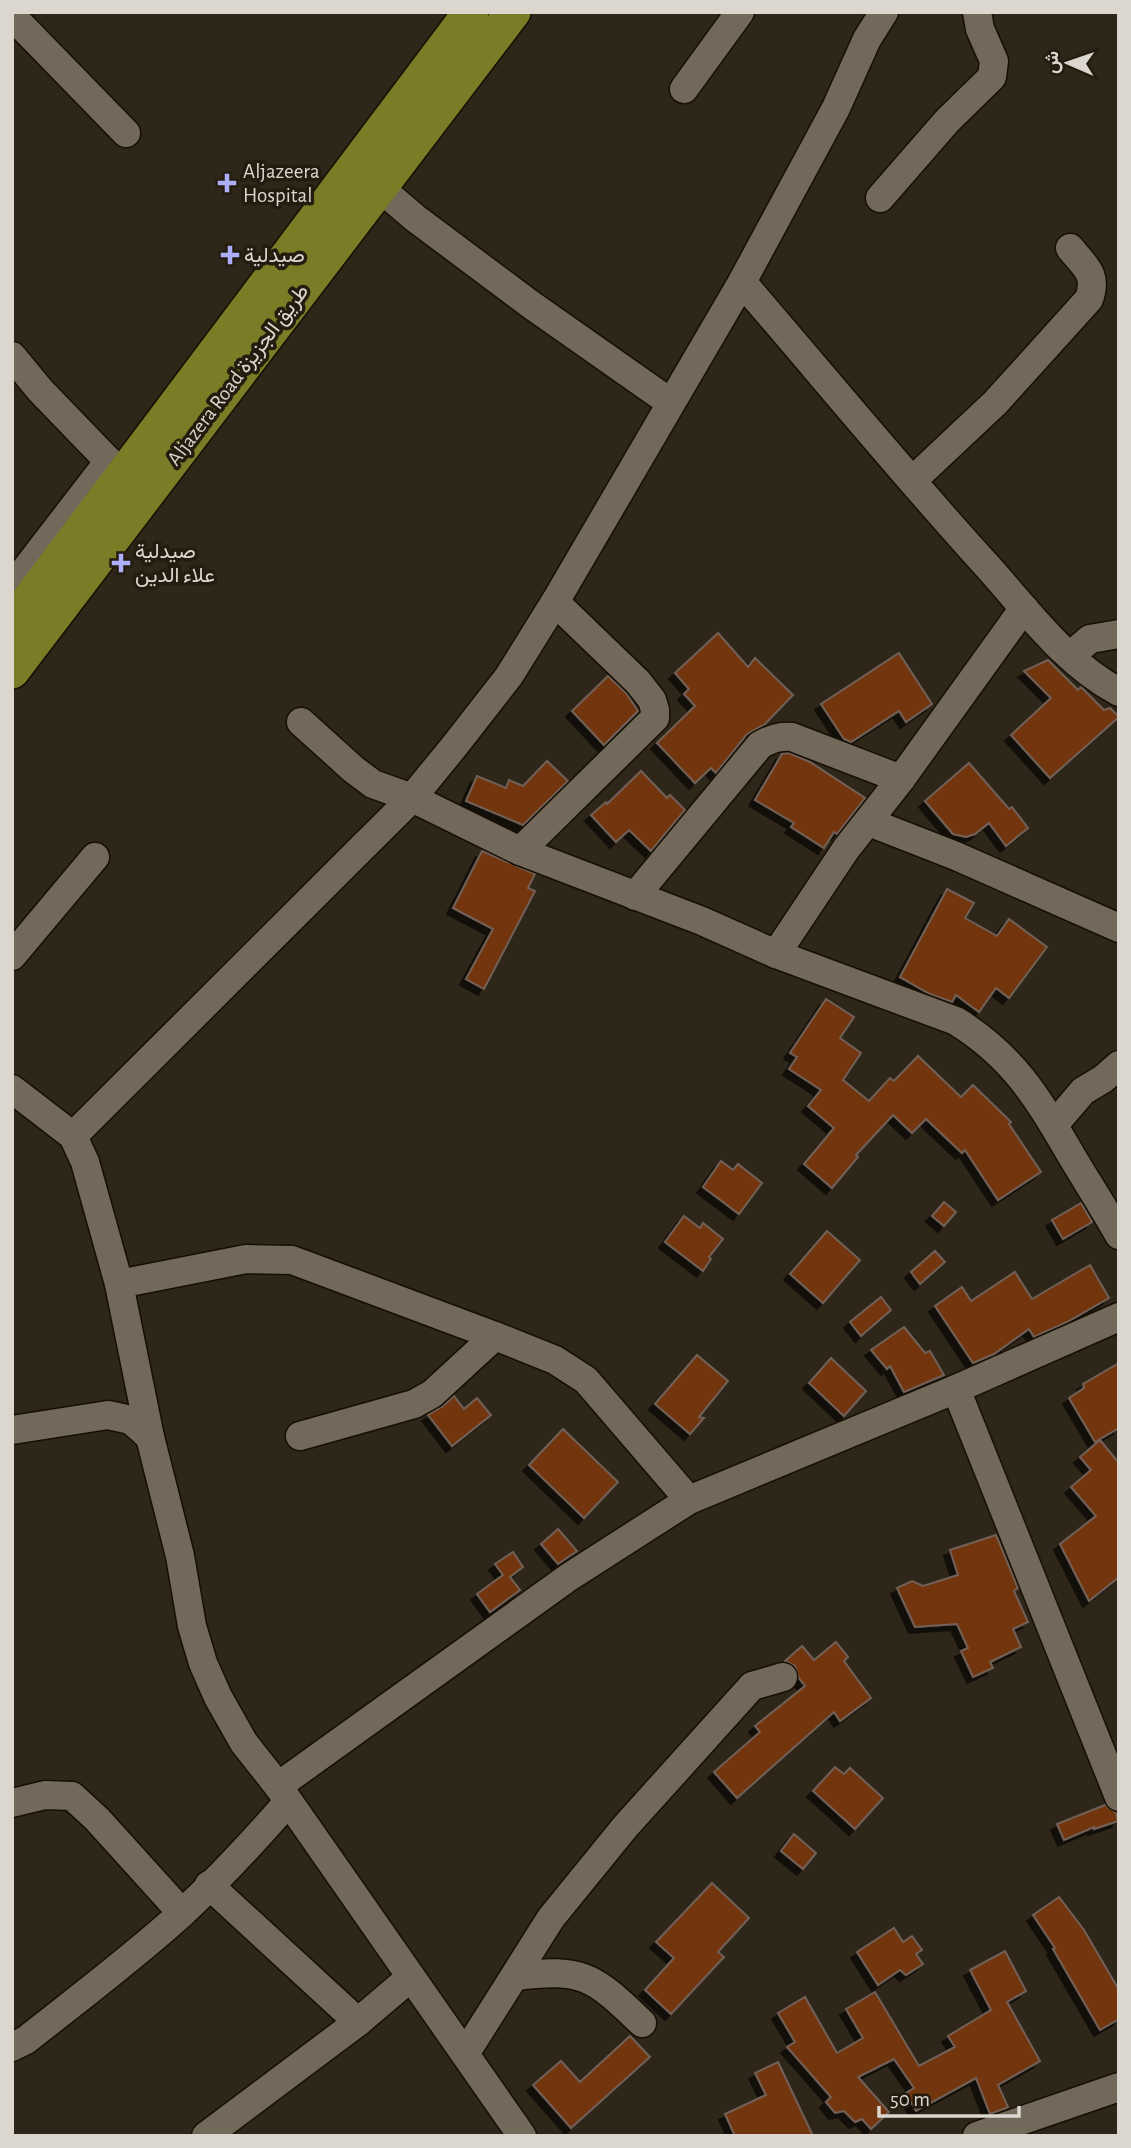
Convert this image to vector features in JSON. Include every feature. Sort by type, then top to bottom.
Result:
[{"type":"main road","name":"Aljazera Road طريق الجزيزة","points":[[12,623],[116,468],[471,12]]},
{"type":"main road","name":"Aljazera Road طريق الجزيزة","points":[[12,671],[513,12]]},
{"type":"street","points":[[684,89],[740,12]]},
{"type":"street","points":[[73,1136],[412,798],[509,676],[742,282],[836,107],[867,39],[884,12]]},
{"type":"street","points":[[880,198],[947,121],[992,76],[994,61],[980,29],[977,12]]},
{"type":"street","points":[[12,16],[126,133]]},
{"type":"street","points":[[381,189],[415,218],[530,304],[671,403]]},
{"type":"street","points":[[912,481],[995,403],[1089,299],[1094,281],[1091,273],[1070,248]]},
{"type":"street","points":[[742,282],[1043,631],[1096,680],[1119,692]]},
{"type":"street","points":[[12,356],[40,390],[116,468],[12,587]]},
{"type":"street","points":[[520,851],[654,718],[652,700],[638,682],[555,602]]},
{"type":"street","points":[[776,954],[846,849],[901,779],[1024,608]]},
{"type":"street","points":[[1070,656],[1090,639],[1119,634]]},
{"type":"street","points":[[301,722],[373,784],[412,798],[520,851],[702,921],[776,954],[956,1021],[979,1036],[1021,1075],[1119,1235]]},
{"type":"street","points":[[635,895],[760,745],[769,740],[780,736],[792,737],[901,779]]},
{"type":"street","points":[[869,822],[956,856],[1119,928]]},
{"type":"street","points":[[12,956],[95,857]]},
{"type":"street","points":[[1054,1125],[1083,1091],[1119,1065]]},
{"type":"street","points":[[12,1089],[73,1136],[85,1162],[119,1284],[150,1437],[180,1556],[192,1626],[203,1663],[218,1698],[244,1743],[283,1794],[522,2136]]},
{"type":"street","points":[[119,1284],[246,1259],[292,1260],[495,1336],[555,1360],[586,1380],[689,1500]]},
{"type":"street","points":[[12,2047],[26,2040],[182,1913],[250,1845],[283,1794],[569,1577],[689,1500],[956,1389],[1119,1317]]},
{"type":"street","points":[[300,1436],[414,1404],[432,1394],[495,1336]]},
{"type":"street","points":[[97,1417],[139,1383]]},
{"type":"street","points":[[956,1389],[1119,1797]]},
{"type":"street","points":[[12,1430],[108,1415],[131,1420],[150,1437]]},
{"type":"street","points":[[465,2054],[551,1918],[625,1827],[752,1686],[783,1677]]},
{"type":"street","points":[[12,1803],[45,1795],[72,1796],[97,1819],[182,1913]]},
{"type":"street","points":[[209,1885],[358,2022]]},
{"type":"street","points":[[515,1976],[552,1972],[582,1976],[605,1988],[642,2023]]},
{"type":"street","points":[[206,2136],[358,2022],[411,1977]]},
{"type":"street","points":[[977,2136],[1119,2087]]},
{"type":"building","points":[[718,633],[748,667],[755,658],[793,695],[765,724],[747,734],[716,773],[711,768],[695,783],[657,743],[695,706],[684,694],[689,689],[675,673]]},
{"type":"building","points":[[899,653],[932,704],[906,722],[899,711],[851,742],[844,739],[821,704]]},
{"type":"building","points":[[1048,660],[1078,690],[1081,687],[1104,710],[1110,708],[1119,717],[1050,778],[1011,735],[1051,698],[1024,671]]},
{"type":"building","points":[[608,676],[626,693],[638,711],[604,745],[572,711]]},
{"type":"building","points":[[789,753],[810,762],[865,798],[837,834],[834,832],[824,848],[791,827],[794,823],[755,800],[782,754]]},
{"type":"building","points":[[547,761],[568,781],[523,825],[466,801],[477,776],[506,788],[509,780],[523,786]]},
{"type":"building","points":[[969,763],[1009,809],[1012,807],[1028,828],[1006,846],[989,823],[975,834],[966,837],[953,834],[925,801]]},
{"type":"building","points":[[641,771],[667,798],[670,795],[685,810],[651,851],[629,830],[616,842],[591,815],[606,802],[607,804]]},
{"type":"building","points":[[482,851],[535,874],[528,888],[535,891],[484,989],[466,979],[493,929],[453,908]]},
{"type":"building","points":[[947,889],[974,903],[965,918],[997,936],[1009,919],[1047,947],[1009,998],[996,988],[979,1012],[956,995],[952,1002],[930,994],[900,977]]},
{"type":"building","points":[[826,999],[854,1017],[840,1038],[861,1053],[843,1080],[869,1101],[890,1078],[894,1081],[918,1056],[961,1097],[973,1085],[1011,1122],[1009,1124],[1041,1172],[998,1200],[965,1150],[962,1153],[926,1119],[912,1133],[893,1115],[856,1155],[858,1157],[832,1188],[804,1164],[834,1128],[808,1106],[821,1090],[789,1069],[797,1057],[790,1053]]},
{"type":"building","points":[[721,1161],[733,1170],[738,1164],[762,1183],[739,1214],[703,1187]]},
{"type":"building","points":[[944,1202],[956,1212],[944,1226],[932,1216]]},
{"type":"building","points":[[1081,1203],[1092,1222],[1063,1239],[1052,1220]]},
{"type":"building","points":[[684,1216],[700,1228],[703,1223],[723,1239],[709,1257],[711,1259],[703,1271],[665,1242]]},
{"type":"building","points":[[827,1231],[860,1260],[823,1303],[790,1274]]},
{"type":"building","points":[[935,1251],[945,1262],[920,1284],[911,1272]]},
{"type":"building","points":[[1090,1265],[1109,1298],[1034,1337],[1029,1329],[994,1354],[973,1363],[935,1306],[962,1287],[971,1301],[1015,1272],[1032,1299]]},
{"type":"building","points":[[881,1297],[891,1310],[861,1336],[850,1322]]},
{"type":"building","points":[[904,1327],[925,1353],[930,1351],[944,1375],[904,1392],[890,1366],[887,1369],[871,1350]]},
{"type":"building","points":[[697,1355],[728,1381],[699,1417],[704,1418],[690,1434],[655,1404]]},
{"type":"building","points":[[831,1358],[866,1391],[844,1416],[809,1383]]},
{"type":"building","points":[[1119,1363],[1119,1428],[1095,1442],[1069,1398],[1084,1388],[1083,1384]]},
{"type":"building","points":[[454,1396],[464,1409],[477,1398],[491,1415],[452,1446],[428,1415]]},
{"type":"building","points":[[563,1429],[618,1482],[584,1518],[529,1465]]},
{"type":"building","points":[[1100,1440],[1119,1463],[1119,1577],[1089,1601],[1060,1544],[1096,1516],[1071,1487],[1091,1470],[1080,1457]]},
{"type":"building","points":[[558,1529],[577,1551],[558,1564],[541,1544]]},
{"type":"building","points":[[996,1535],[1018,1588],[1014,1591],[1028,1622],[1013,1629],[1021,1647],[990,1662],[993,1668],[973,1677],[961,1651],[968,1648],[957,1624],[915,1627],[897,1588],[912,1581],[923,1586],[958,1575],[950,1550]]},
{"type":"building","points":[[513,1552],[523,1567],[510,1577],[520,1590],[490,1612],[477,1594],[503,1575],[495,1564]]},
{"type":"building","points":[[836,1642],[848,1657],[844,1661],[871,1698],[840,1721],[834,1712],[737,1798],[714,1772],[760,1732],[755,1726],[805,1686],[795,1666],[785,1661],[802,1646],[814,1660]]},
{"type":"building","points":[[835,1767],[844,1774],[850,1768],[883,1798],[855,1829],[813,1791]]},
{"type":"building","points":[[1105,1805],[1116,1813],[1118,1821],[1094,1827],[1064,1840],[1057,1824]]},
{"type":"building","points":[[794,1834],[816,1853],[803,1869],[781,1851]]},
{"type":"building","points":[[712,1883],[749,1918],[718,1952],[724,1957],[671,2014],[645,1990],[674,1958],[656,1942]]},
{"type":"building","points":[[1059,1897],[1084,1930],[1119,1990],[1119,2019],[1100,2030],[1053,1949],[1055,1948],[1033,1915]]},
{"type":"building","points":[[894,1928],[903,1942],[912,1936],[922,1950],[916,1954],[923,1964],[906,1975],[900,1970],[878,1985],[857,1952]]},
{"type":"building","points":[[1005,1951],[1026,1991],[1007,2002],[1040,2061],[998,2085],[1008,2107],[1006,2108],[990,2114],[976,2078],[916,2111],[906,2093],[914,2088],[894,2059],[858,2077],[889,2112],[871,2129],[862,2119],[855,2122],[844,2111],[835,2113],[826,2102],[831,2097],[787,2047],[795,2042],[778,2013],[805,1997],[837,2053],[863,2038],[846,2009],[875,1992],[919,2066],[955,2047],[948,2036],[991,2010],[970,1970]]},
{"type":"building","points":[[630,2036],[650,2057],[571,2128],[533,2085],[561,2061],[580,2082]]},
{"type":"building","points":[[778,2062],[813,2136],[735,2136],[725,2114],[766,2095],[755,2073]]},
{"type":"place","name":"Aljazeera Hospital","points":[[227,183]]},
{"type":"place","name":"صيدلية","points":[[230,255]]},
{"type":"place","name":"صيدلية علاء الدين","points":[[121,563]]}]
